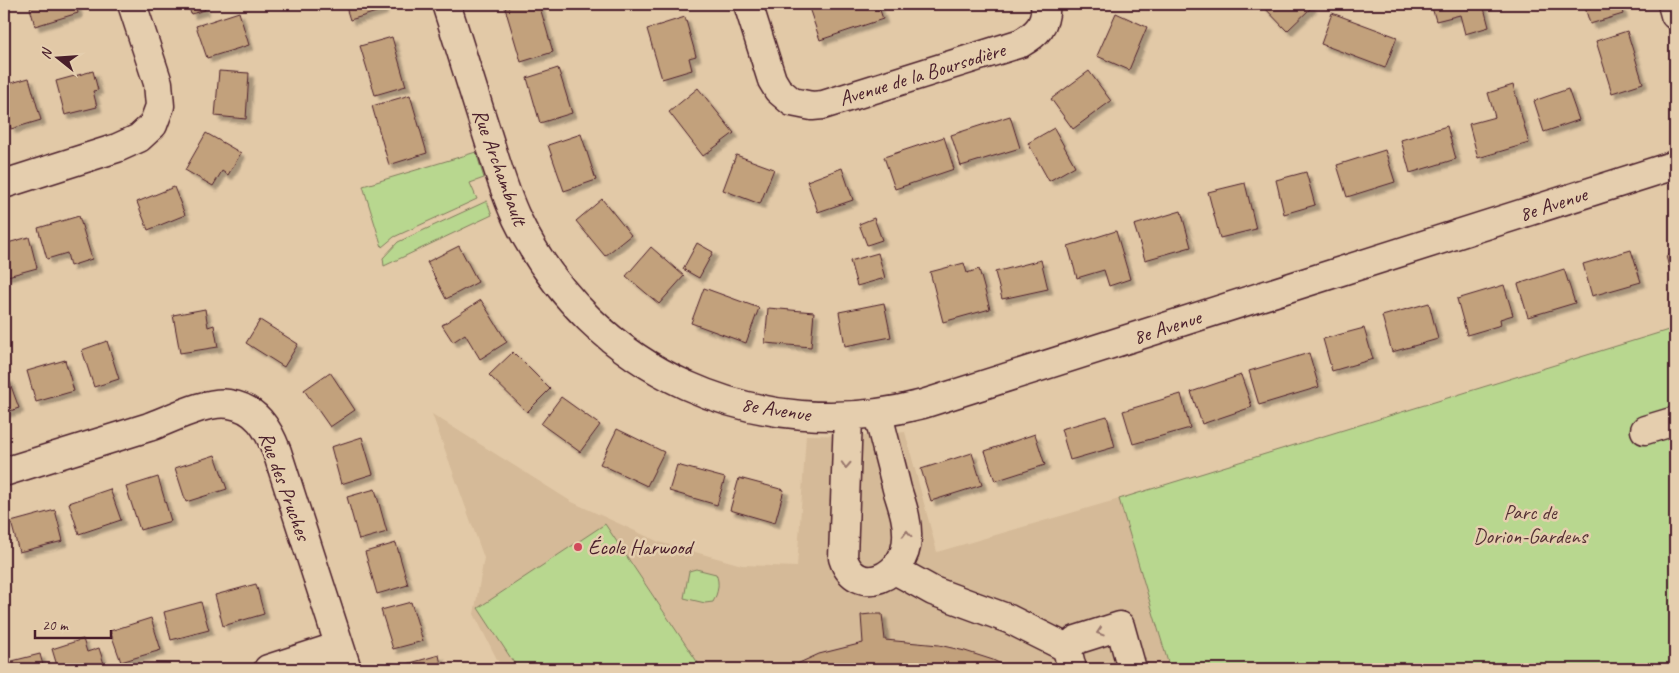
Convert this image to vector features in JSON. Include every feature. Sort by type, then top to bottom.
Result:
[{"type":"street","points":[[4,184],[117,148],[139,138],[153,125],[160,106],[158,83],[132,4]]},
{"type":"street","name":"Rue Archambault","points":[[446,4],[504,189],[526,235],[553,277],[590,320],[625,350],[654,370]]},
{"type":"street","name":"Avenue de la Boursodière","points":[[748,4],[772,80],[778,90],[792,102],[812,106],[849,97],[1020,43],[1039,30],[1044,13]]},
{"type":"street","points":[[1672,4],[1675,15]]},
{"type":"street","name":"8e Avenue","points":[[654,370],[692,389],[745,406],[793,415],[848,417],[878,414],[953,395],[1675,165]]},
{"type":"street","name":"Rue des Pruches","points":[[4,472],[150,426],[208,405],[230,404],[250,410],[266,428],[277,452],[343,658]]},
{"type":"street","points":[[848,417],[843,558],[849,571],[862,578],[882,579],[895,570],[905,555],[907,526],[878,414]]},
{"type":"street","points":[[1645,430],[1675,421]]},
{"type":"street","points":[[895,570],[932,591],[1008,619],[1069,659],[1076,640],[1120,626],[1132,669]]},
{"type":"street","points":[[268,669],[343,658]]},
{"type":"shaded area","name":"École Harwood","points":[[432,414],[572,502],[659,542],[742,565],[797,567],[806,435],[863,436],[905,432],[937,552],[1119,499],[1170,669],[502,669],[474,614],[484,558]]},
{"type":"green space","points":[[476,152],[484,178],[470,183],[477,199],[394,237],[382,247],[363,186]]},
{"type":"green space","points":[[487,201],[492,215],[384,266],[383,258],[398,242]]},
{"type":"green space","name":"Parc de Dorion-Gardens","points":[[1675,328],[1675,669],[1170,669],[1119,499]]},
{"type":"green space","points":[[605,524],[702,669],[518,669],[478,608]]},
{"type":"green space","points":[[696,569],[716,574],[718,588],[713,602],[705,603],[684,598],[689,571]]},
{"type":"building","points":[[38,4],[76,4],[78,13],[35,26],[30,8]]},
{"type":"building","points":[[188,4],[203,4],[205,10],[191,14]]},
{"type":"building","points":[[345,4],[381,4],[383,10],[350,20]]},
{"type":"building","points":[[521,4],[539,4],[553,52],[521,62],[505,8]]},
{"type":"building","points":[[878,4],[883,19],[820,40],[808,5]]},
{"type":"building","points":[[1261,4],[1310,4],[1312,7],[1287,31]]},
{"type":"building","points":[[1431,4],[1483,4],[1489,27],[1465,34],[1460,15],[1436,21]]},
{"type":"building","points":[[1584,4],[1620,4],[1623,14],[1590,24]]},
{"type":"building","points":[[239,12],[249,45],[207,58],[196,26]]},
{"type":"building","points":[[1116,13],[1147,27],[1129,70],[1097,56]]},
{"type":"building","points":[[1332,13],[1397,37],[1385,68],[1321,44]]},
{"type":"building","points":[[685,17],[696,56],[689,58],[692,70],[662,79],[647,29]]},
{"type":"building","points":[[1627,31],[1643,83],[1612,93],[1596,41]]},
{"type":"building","points":[[392,37],[406,86],[375,95],[360,46]]},
{"type":"building","points":[[558,68],[572,113],[540,123],[527,78]]},
{"type":"building","points":[[93,71],[98,90],[93,91],[97,107],[65,115],[56,81]]},
{"type":"building","points":[[219,71],[249,73],[246,119],[215,116]]},
{"type":"building","points":[[1089,71],[1111,101],[1073,129],[1051,99]]},
{"type":"building","points":[[29,78],[41,120],[11,129],[4,104],[4,85]]},
{"type":"building","points":[[1513,85],[1529,143],[1478,158],[1469,124],[1495,117],[1488,93]]},
{"type":"building","points":[[698,88],[734,133],[703,156],[669,112]]},
{"type":"building","points":[[1568,89],[1579,120],[1544,132],[1534,101]]},
{"type":"building","points":[[410,95],[427,153],[389,165],[372,106]]},
{"type":"building","points":[[1010,116],[1020,148],[961,166],[951,135]]},
{"type":"building","points":[[1447,126],[1456,159],[1410,173],[1401,140]]},
{"type":"building","points":[[1054,128],[1075,166],[1049,181],[1028,143]]},
{"type":"building","points":[[206,133],[241,153],[228,175],[222,171],[213,186],[185,170]]},
{"type":"building","points":[[581,134],[596,180],[564,191],[548,145]]},
{"type":"building","points":[[944,137],[954,169],[895,189],[884,157]]},
{"type":"building","points":[[1385,150],[1395,182],[1347,197],[1337,165]]},
{"type":"building","points":[[736,155],[774,169],[760,204],[723,190]]},
{"type":"building","points":[[842,168],[853,200],[818,212],[807,181]]},
{"type":"building","points":[[1306,172],[1315,205],[1284,214],[1276,180]]},
{"type":"building","points":[[1245,183],[1256,229],[1220,238],[1208,192]]},
{"type":"building","points":[[174,187],[185,215],[148,230],[137,202]]},
{"type":"building","points":[[602,199],[631,235],[605,256],[576,221]]},
{"type":"building","points":[[1181,211],[1191,247],[1145,260],[1134,225]]},
{"type":"building","points":[[79,216],[92,259],[70,266],[67,253],[47,259],[38,228]]},
{"type":"building","points":[[874,218],[882,240],[867,245],[859,224]]},
{"type":"building","points":[[1116,231],[1130,279],[1109,286],[1104,270],[1077,278],[1068,246]]},
{"type":"building","points":[[29,237],[37,268],[4,277],[4,244]]},
{"type":"building","points":[[697,243],[713,252],[699,278],[683,269]]},
{"type":"building","points":[[459,246],[478,282],[446,299],[427,262]]},
{"type":"building","points":[[651,247],[684,276],[659,304],[626,276]]},
{"type":"building","points":[[1631,250],[1641,282],[1592,296],[1583,264]]},
{"type":"building","points":[[878,253],[885,278],[857,286],[850,261]]},
{"type":"building","points":[[1675,253],[1675,290],[1666,256]]},
{"type":"building","points":[[1041,260],[1048,289],[1002,299],[995,272]]},
{"type":"building","points":[[964,263],[967,273],[979,269],[990,309],[943,322],[930,272]]},
{"type":"building","points":[[1564,269],[1575,303],[1528,317],[1518,284]]},
{"type":"building","points":[[1504,285],[1513,315],[1500,319],[1501,325],[1467,335],[1457,299]]},
{"type":"building","points":[[704,288],[759,308],[746,343],[691,323]]},
{"type":"building","points":[[481,300],[507,342],[480,359],[465,334],[453,342],[442,325]]},
{"type":"building","points":[[884,303],[891,337],[845,346],[839,312]]},
{"type":"building","points":[[1429,303],[1438,339],[1392,352],[1382,316]]},
{"type":"building","points":[[768,308],[814,312],[811,347],[765,343]]},
{"type":"building","points":[[205,309],[208,327],[214,325],[218,347],[180,353],[173,315]]},
{"type":"building","points":[[260,320],[298,344],[284,367],[246,343]]},
{"type":"building","points":[[1364,328],[1373,359],[1332,371],[1323,339]]},
{"type":"building","points":[[107,341],[119,379],[94,387],[82,350]]},
{"type":"building","points":[[513,352],[550,389],[527,412],[489,375]]},
{"type":"building","points":[[1309,353],[1319,387],[1259,405],[1249,371]]},
{"type":"building","points":[[65,360],[74,391],[36,402],[27,371]]},
{"type":"building","points":[[330,372],[355,410],[330,427],[304,390]]},
{"type":"building","points":[[1241,375],[1252,407],[1202,424],[1191,392]]},
{"type":"building","points":[[8,378],[19,408],[4,413],[4,379]]},
{"type":"building","points":[[1181,394],[1190,428],[1133,444],[1123,411]]},
{"type":"building","points":[[561,397],[600,425],[580,452],[541,424]]},
{"type":"building","points":[[1107,416],[1115,447],[1070,460],[1061,429]]},
{"type":"building","points":[[617,429],[664,452],[647,486],[600,464]]},
{"type":"building","points":[[1035,434],[1045,465],[995,481],[985,451]]},
{"type":"building","points":[[362,437],[373,474],[341,484],[331,447]]},
{"type":"building","points":[[972,453],[982,485],[931,501],[921,469]]},
{"type":"building","points":[[215,455],[227,489],[186,502],[175,468]]},
{"type":"building","points":[[677,465],[725,478],[717,505],[669,491]]},
{"type":"building","points":[[158,477],[171,521],[140,530],[126,487]]},
{"type":"building","points":[[739,478],[784,490],[775,523],[730,510]]},
{"type":"building","points":[[110,489],[121,520],[79,534],[69,503]]},
{"type":"building","points":[[375,489],[387,532],[359,540],[347,497]]},
{"type":"building","points":[[55,510],[63,541],[19,552],[11,522]]},
{"type":"building","points":[[396,543],[408,585],[377,594],[365,552]]},
{"type":"building","points":[[256,584],[264,614],[223,626],[215,595]]},
{"type":"building","points":[[201,602],[209,630],[171,640],[164,612]]},
{"type":"building","points":[[411,602],[423,641],[393,649],[381,610]]},
{"type":"building","points":[[882,614],[885,640],[939,645],[993,660],[1011,669],[786,669],[819,654],[863,643],[861,615]]},
{"type":"building","points":[[151,618],[161,650],[121,662],[110,631]]},
{"type":"building","points":[[83,639],[87,652],[99,648],[105,667],[96,669],[58,669],[52,649]]},
{"type":"building","points":[[40,654],[44,669],[4,669],[4,663]]},
{"type":"building","points":[[439,655],[442,669],[396,669],[396,667]]},
{"type":"place","name":"École Harwood","points":[[578,547]]}]
